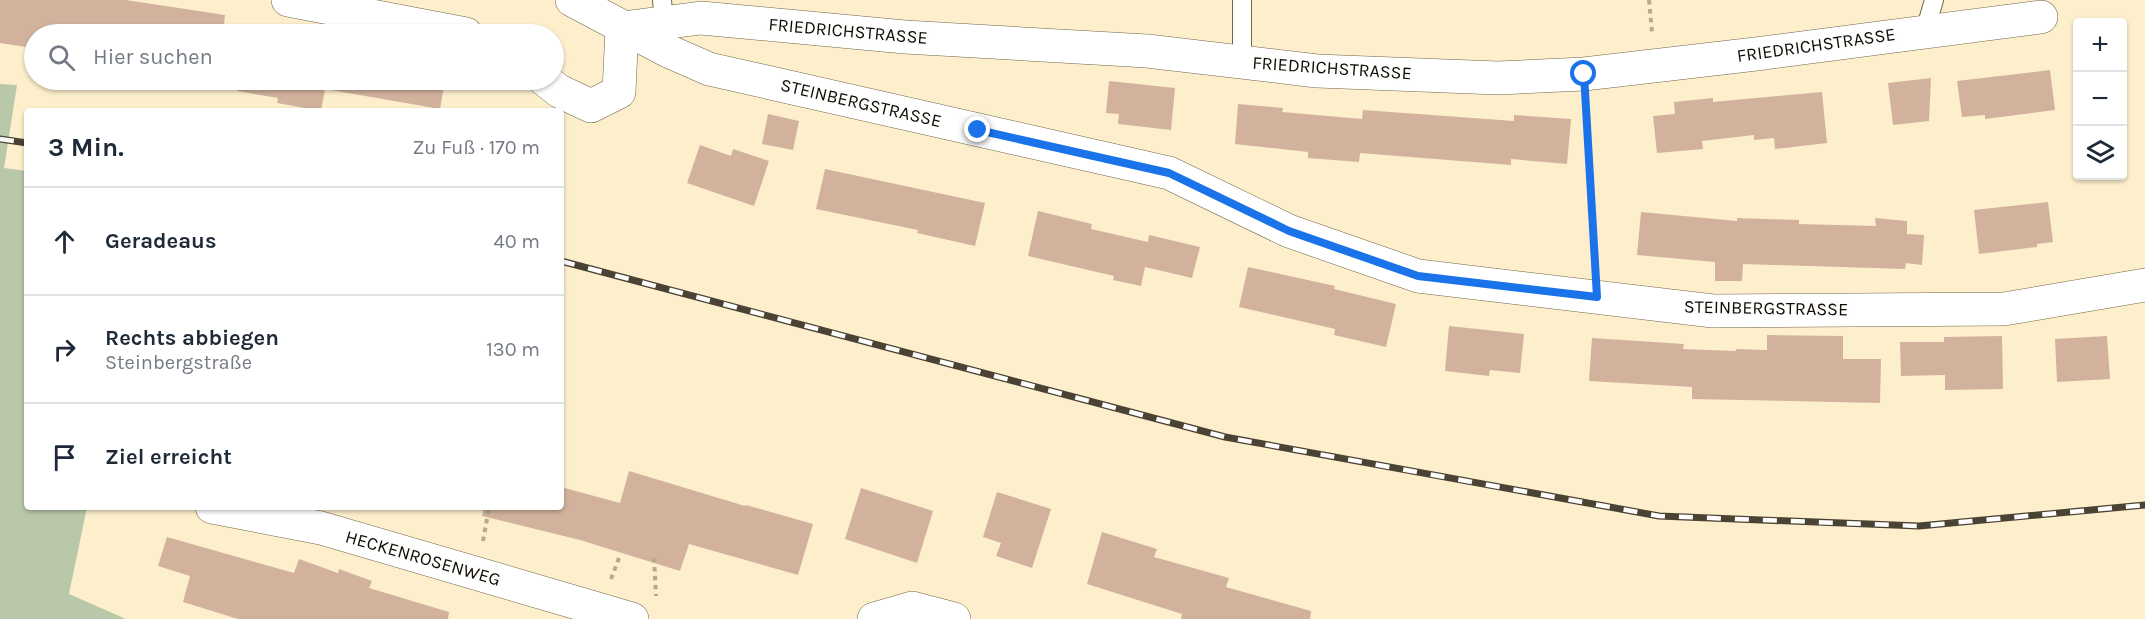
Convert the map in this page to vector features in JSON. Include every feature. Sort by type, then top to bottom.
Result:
[{"type":"street","points":[[288,0],[414,24]]},
{"type":"street","name":"STEINBERGSTRASSE","points":[[572,0],[622,28],[710,69],[1169,173],[1289,231],[1418,276],[1713,310],[2004,309],[2145,285]]},
{"type":"street","name":"FRIEDRICHSTRASSE","points":[[622,28],[663,11],[701,18],[905,37],[1147,51],[1317,71],[1498,78],[1584,74],[2041,17]]},
{"type":"street","points":[[558,90],[591,106],[619,92],[622,28]]},
{"type":"street","name":"HECKENROSENWEG","points":[[228,510],[321,528],[645,609]]},
{"type":"street","points":[[874,619],[912,608],[954,619]]},
{"type":"lane","points":[[1242,0],[1242,62]]},
{"type":"lane","points":[[1925,31],[1934,0]]},
{"type":"path","points":[[1584,74],[1597,297]]},
{"type":"path","points":[[645,609],[654,558]]},
{"type":"green space","points":[[0,84],[17,85],[4,168],[24,171],[24,510],[86,510],[69,594],[126,619],[0,619]]},
{"type":"building","points":[[0,0],[126,0],[225,15],[224,24],[24,24],[24,47],[0,43]]},
{"type":"building","points":[[2050,70],[2055,110],[1985,119],[1985,115],[1962,117],[1957,81]]},
{"type":"building","points":[[1931,78],[1929,121],[1893,125],[1888,83]]},
{"type":"building","points":[[1109,81],[1175,88],[1171,130],[1118,124],[1119,114],[1106,113]]},
{"type":"building","points":[[325,90],[322,108],[304,108],[277,103],[278,98],[237,91]]},
{"type":"building","points":[[331,90],[443,90],[440,108]]},
{"type":"building","points":[[1822,92],[1827,143],[1775,149],[1774,138],[1754,140],[1754,135],[1702,141],[1703,149],[1657,153],[1653,116],[1675,114],[1674,102],[1713,98],[1713,102]]},
{"type":"building","points":[[1238,104],[1283,108],[1282,112],[1362,119],[1363,110],[1514,121],[1514,115],[1571,119],[1567,164],[1511,159],[1511,165],[1360,153],[1359,162],[1308,158],[1308,152],[1235,144]]},
{"type":"building","points":[[768,114],[799,121],[793,150],[762,144]]},
{"type":"building","points":[[700,145],[731,156],[733,149],[769,161],[754,206],[687,183]]},
{"type":"building","points":[[825,169],[985,203],[975,246],[917,233],[918,230],[816,209]]},
{"type":"building","points":[[2048,202],[2053,242],[2037,244],[2037,247],[1979,254],[1974,210]]},
{"type":"building","points":[[1038,211],[1092,224],[1091,229],[1148,242],[1149,235],[1200,247],[1192,278],[1145,267],[1141,286],[1113,280],[1114,276],[1028,256]]},
{"type":"building","points":[[1641,212],[1737,221],[1737,218],[1799,220],[1799,224],[1876,226],[1875,218],[1907,221],[1907,234],[1924,235],[1922,265],[1906,263],[1905,269],[1743,264],[1742,281],[1715,281],[1715,262],[1637,255]]},
{"type":"building","points":[[1248,267],[1335,286],[1334,289],[1396,304],[1386,347],[1334,335],[1335,329],[1239,307]]},
{"type":"building","points":[[1449,326],[1524,334],[1520,373],[1490,370],[1489,376],[1445,371]]},
{"type":"building","points":[[1767,335],[1843,336],[1843,359],[1881,359],[1880,403],[1692,399],[1692,387],[1589,381],[1592,338],[1684,344],[1683,349],[1736,351],[1736,349],[1767,350]]},
{"type":"building","points":[[2002,336],[2003,389],[1945,390],[1945,375],[1901,376],[1900,342],[1944,342],[1944,337]]},
{"type":"building","points":[[2107,336],[2110,379],[2057,382],[2055,339]]},
{"type":"building","points":[[629,471],[813,524],[798,575],[689,544],[680,571],[580,540],[482,516],[483,510],[564,510],[564,488],[620,503]]},
{"type":"building","points":[[861,488],[933,511],[917,563],[845,539]]},
{"type":"building","points":[[997,492],[1051,509],[1032,568],[996,556],[1001,543],[983,537]]},
{"type":"building","points":[[1102,532],[1157,549],[1154,557],[1229,578],[1226,587],[1311,611],[1310,619],[1181,619],[1182,614],[1087,584]]},
{"type":"building","points":[[167,537],[294,573],[299,559],[338,573],[339,569],[372,581],[369,588],[449,612],[448,619],[238,619],[183,602],[190,576],[158,566]]},
{"type":"railway","points":[[0,139],[24,143]]},
{"type":"railway","points":[[564,262],[1225,437],[1659,516],[1919,526],[2145,505]]},
{"type":"route","points":[[978,130],[1169,173],[1289,231],[1418,276],[1597,297],[1584,74]]}]
